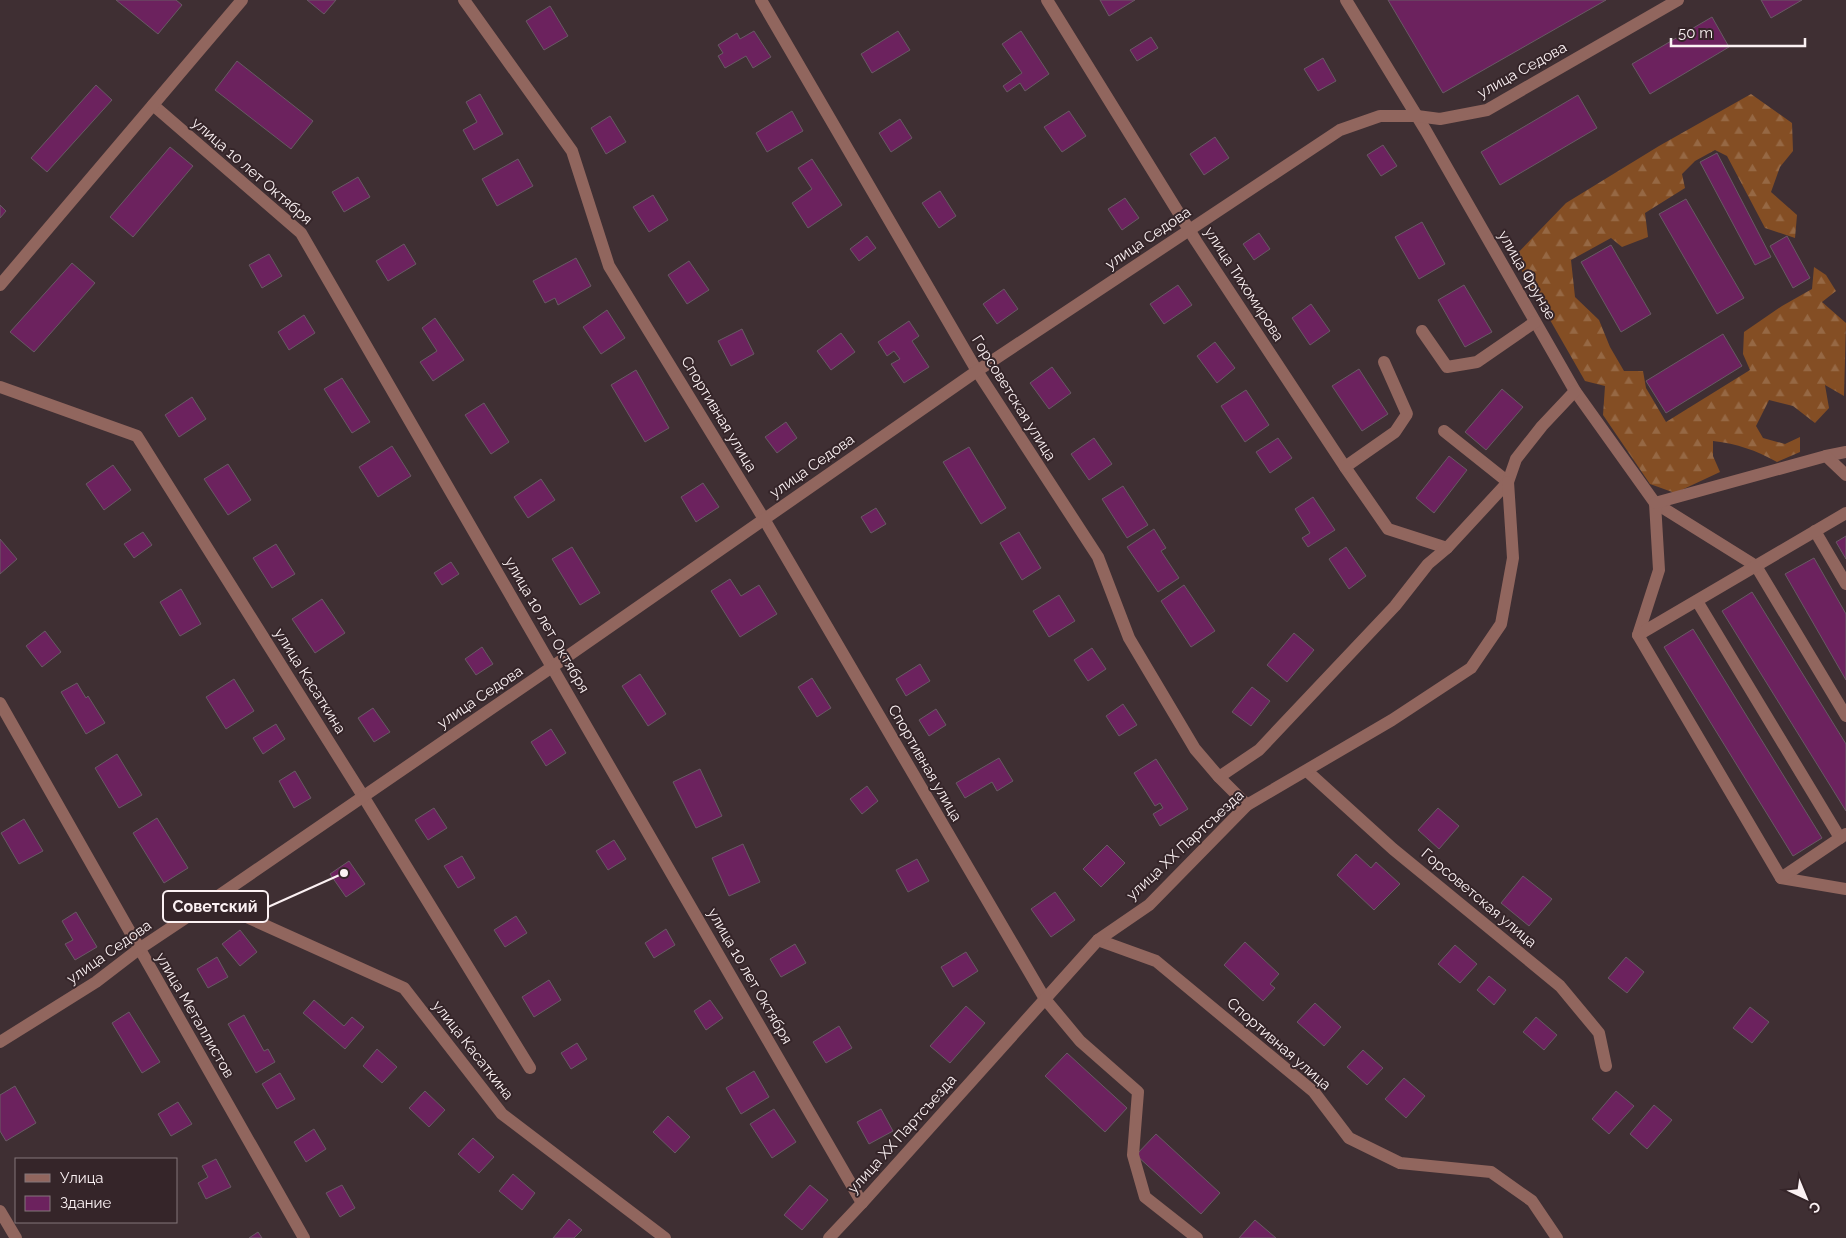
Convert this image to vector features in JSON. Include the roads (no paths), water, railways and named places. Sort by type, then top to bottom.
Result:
[{"type":"street","points":[[0,285],[242,0]]},
{"type":"street","name":"Спортивная улица","points":[[464,0],[572,152],[609,266],[764,519],[1045,999],[1080,1041],[1138,1092],[1133,1155],[1145,1197],[1197,1238]]},
{"type":"street","name":"Горсоветская улица","points":[[761,0],[977,371],[1098,557],[1129,638],[1195,749],[1247,805]]},
{"type":"street","name":"улица Тихомирова","points":[[1047,0],[1189,230],[1388,529],[1447,548]]},
{"type":"street","name":"улица Фрунзе","points":[[1346,0],[1417,116],[1575,391],[1654,503]]},
{"type":"street","name":"улица Седова","points":[[0,1042],[96,982],[139,949],[552,667],[977,371],[1340,130],[1380,116],[1417,116],[1440,119],[1487,110],[1678,0]]},
{"type":"street","name":"улица 10 лет Октября","points":[[153,105],[301,233],[862,1203]]},
{"type":"street","points":[[1422,331],[1447,367],[1478,362],[1535,322]]},
{"type":"street","points":[[1345,467],[1395,432],[1407,414],[1384,362]]},
{"type":"street","name":"улица Касаткина","points":[[0,387],[137,436],[363,796],[530,1068]]},
{"type":"street","points":[[1219,777],[1259,750],[1395,606],[1428,564],[1447,548],[1508,482],[1516,459],[1542,426],[1575,391]]},
{"type":"street","points":[[1444,431],[1508,482]]},
{"type":"street","points":[[1654,503],[1846,452]]},
{"type":"street","points":[[1826,456],[1846,475]]},
{"type":"street","name":"улица XX Партсъезда","points":[[829,1238],[1098,940],[1149,905],[1247,805],[1392,720],[1471,668],[1501,624],[1513,558],[1508,482]]},
{"type":"street","points":[[1654,503],[1756,566],[1846,716]]},
{"type":"street","points":[[1654,503],[1659,570],[1638,635],[1781,878],[1846,889]]},
{"type":"street","points":[[1638,635],[1846,513]]},
{"type":"street","points":[[1815,531],[1846,584]]},
{"type":"street","points":[[1697,601],[1843,836],[1781,878]]},
{"type":"street","name":"улица Металлистов","points":[[0,703],[304,1238]]},
{"type":"street","name":"Горсоветская улица","points":[[1307,771],[1393,848],[1560,986],[1599,1033],[1606,1066]]},
{"type":"street","name":"улица Касаткина","points":[[211,901],[404,988],[502,1114],[665,1238]]},
{"type":"street","name":"Спортивная улица","points":[[1098,940],[1156,961],[1314,1092],[1349,1138],[1400,1163],[1491,1172],[1532,1201],[1557,1238]]},
{"type":"street","points":[[0,1211],[16,1238]]},
{"type":"place","name":"Советский","points":[[344,873]]}]
